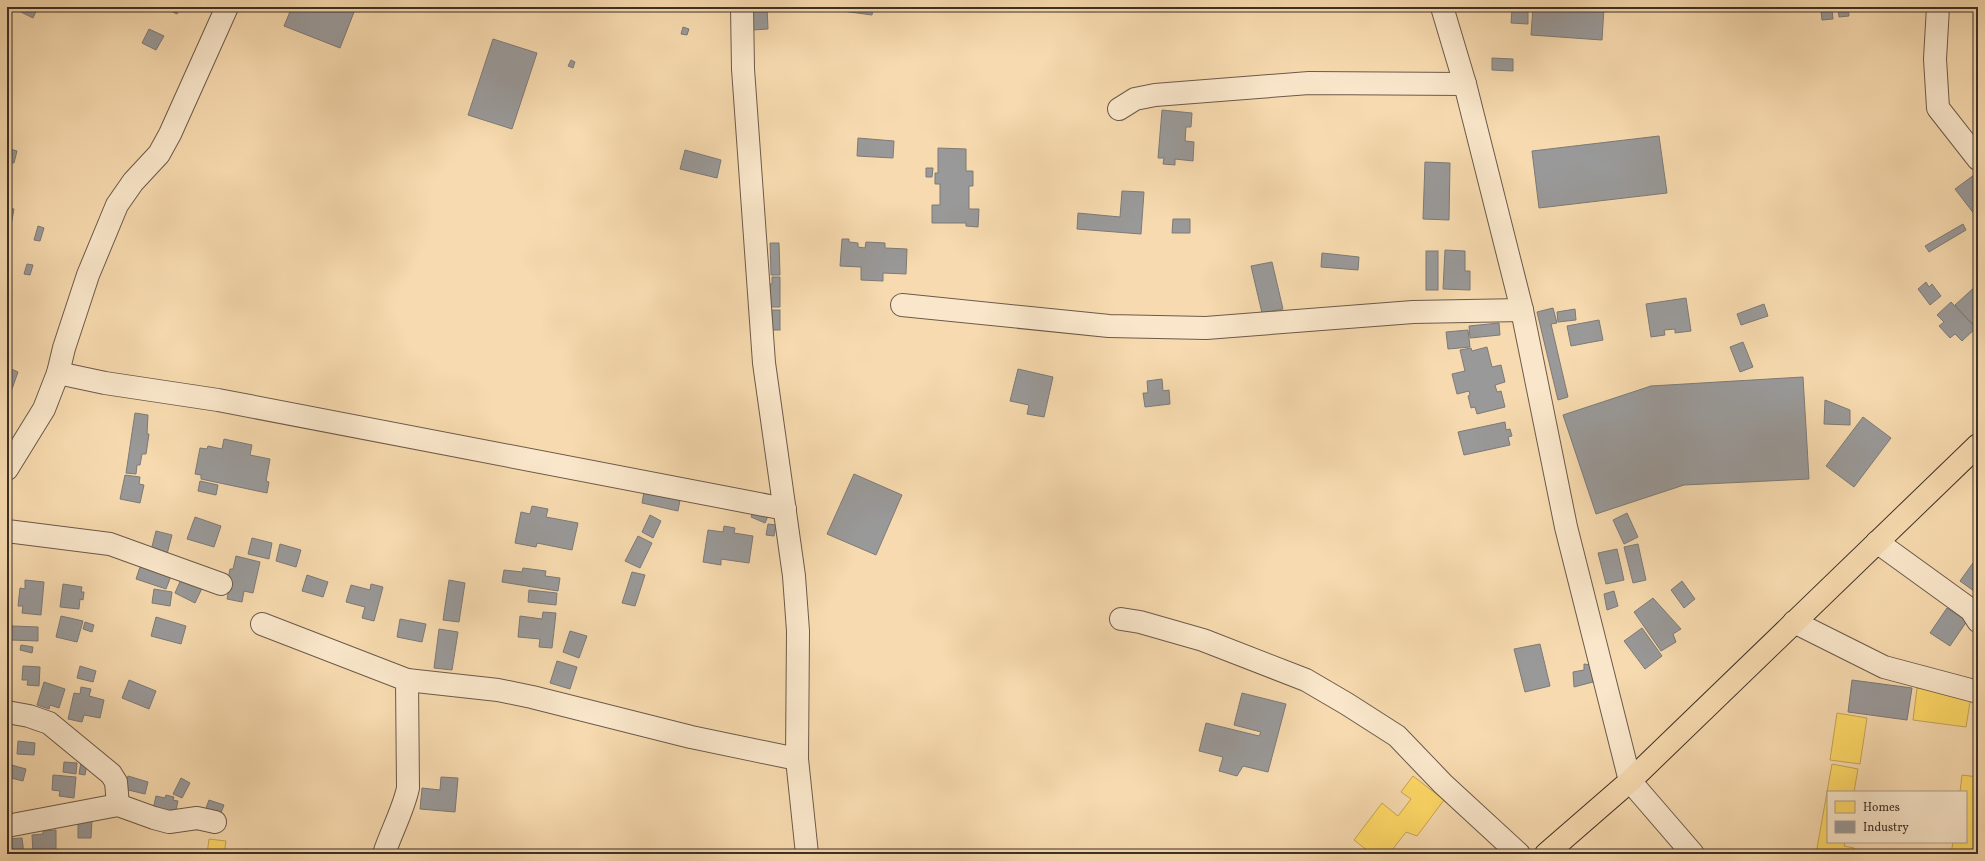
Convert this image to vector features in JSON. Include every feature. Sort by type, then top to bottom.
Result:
[{"type":"highway","points":[[1546,854],[1630,781],[1978,445]]},
{"type":"street","points":[[7,469],[44,409],[58,373],[73,319],[88,275],[117,205],[133,182],[159,154],[170,134],[227,7]]},
{"type":"street","points":[[742,7],[743,69],[764,363],[794,576],[798,631],[798,759],[807,854]]},
{"type":"street","points":[[1442,7],[1465,84],[1522,310],[1566,527],[1630,781],[1693,854]]},
{"type":"street","points":[[1938,7],[1935,59],[1938,108],[1978,159]]},
{"type":"street","points":[[1119,109],[1135,99],[1155,95],[1309,82],[1465,84]]},
{"type":"street","points":[[902,305],[1109,326],[1206,328],[1412,312],[1522,310]]},
{"type":"street","points":[[58,373],[105,383],[218,400],[785,509]]},
{"type":"street","points":[[7,531],[110,544],[221,584]]},
{"type":"street","points":[[1877,542],[1971,610],[1978,621]]},
{"type":"street","points":[[1121,618],[1204,640],[1306,680],[1348,704],[1397,736],[1443,784],[1519,854]]},
{"type":"street","points":[[1794,622],[1884,667],[1978,692]]},
{"type":"street","points":[[262,624],[407,680],[498,690],[691,736],[798,759]]},
{"type":"street","points":[[384,854],[391,833],[406,799],[408,788],[407,680]]},
{"type":"street","points":[[7,712],[29,716],[49,723],[110,774],[116,782],[118,805]]},
{"type":"street","points":[[7,826],[118,805],[169,822],[197,818],[215,822]]},
{"type":"building: Homes","points":[[1917,688],[1971,696],[1966,727],[1913,720]]},
{"type":"building: Homes","points":[[1837,713],[1867,718],[1860,764],[1830,760]]},
{"type":"building: Homes","points":[[1832,764],[1858,769],[1854,791],[1827,791]]},
{"type":"building: Homes","points":[[1962,775],[1978,777],[1978,854],[1951,854],[1953,843],[1967,843],[1967,791],[1960,791]]},
{"type":"building: Homes","points":[[1413,776],[1444,800],[1417,836],[1406,832],[1389,854],[1372,854],[1354,840],[1382,803],[1398,816],[1411,799],[1401,792]]},
{"type":"building: Homes","points":[[1827,792],[1827,843],[1845,843],[1844,846],[1854,848],[1852,854],[1816,854]]},
{"type":"building: Homes","points":[[209,839],[226,841],[224,854],[207,854]]},
{"type":"building: Homes","points":[[244,849],[267,851],[267,854],[244,854]]},
{"type":"building: Industry","points":[[21,7],[38,7],[33,18],[19,11]]},
{"type":"building: Industry","points":[[162,7],[180,7],[177,14]]},
{"type":"building: Industry","points":[[292,7],[356,7],[340,48],[284,26]]},
{"type":"building: Industry","points":[[752,7],[767,7],[768,29],[753,30]]},
{"type":"building: Industry","points":[[835,7],[873,7],[872,15],[835,10]]},
{"type":"building: Industry","points":[[1533,7],[1604,7],[1602,40],[1531,35]]},
{"type":"building: Industry","points":[[1838,7],[1848,7],[1849,16],[1839,17]]},
{"type":"building: Industry","points":[[1512,10],[1528,11],[1528,24],[1511,23]]},
{"type":"building: Industry","points":[[1832,10],[1833,19],[1822,20],[1821,11]]},
{"type":"building: Industry","points":[[683,27],[689,29],[687,35],[681,34]]},
{"type":"building: Industry","points":[[149,29],[164,36],[156,50],[142,43]]},
{"type":"building: Industry","points":[[493,39],[537,53],[512,129],[468,115]]},
{"type":"building: Industry","points":[[1492,58],[1513,59],[1513,71],[1492,70]]},
{"type":"building: Industry","points":[[571,60],[575,62],[573,68],[568,66]]},
{"type":"building: Industry","points":[[1162,110],[1192,113],[1191,127],[1186,127],[1185,141],[1194,142],[1193,161],[1175,159],[1175,165],[1163,164],[1164,158],[1158,158]]},
{"type":"building: Industry","points":[[1659,136],[1667,193],[1539,208],[1532,151]]},
{"type":"building: Industry","points":[[858,138],[894,141],[893,158],[857,156]]},
{"type":"building: Industry","points":[[7,148],[17,151],[14,163],[7,162]]},
{"type":"building: Industry","points":[[938,148],[966,149],[966,171],[973,171],[973,186],[969,186],[969,209],[979,209],[978,227],[966,226],[966,223],[932,223],[932,205],[940,205],[940,184],[935,184],[935,173],[938,173]]},
{"type":"building: Industry","points":[[685,150],[721,160],[717,178],[680,169]]},
{"type":"building: Industry","points":[[1425,162],[1450,163],[1449,220],[1423,219]]},
{"type":"building: Industry","points":[[926,168],[933,168],[932,177],[926,177]]},
{"type":"building: Industry","points":[[1978,172],[1978,219],[1955,189]]},
{"type":"building: Industry","points":[[1122,191],[1144,192],[1141,234],[1077,229],[1078,213],[1120,217]]},
{"type":"building: Industry","points":[[7,208],[14,209],[7,247]]},
{"type":"building: Industry","points":[[1173,219],[1190,219],[1190,233],[1172,233]]},
{"type":"building: Industry","points":[[1963,224],[1966,230],[1929,252],[1925,246]]},
{"type":"building: Industry","points":[[38,226],[44,228],[40,241],[34,240]]},
{"type":"building: Industry","points":[[842,239],[849,239],[849,242],[858,243],[858,247],[865,248],[866,242],[885,243],[885,248],[907,249],[906,274],[883,273],[883,281],[861,280],[861,267],[840,266]]},
{"type":"building: Industry","points":[[770,243],[779,243],[780,275],[771,275]]},
{"type":"building: Industry","points":[[1445,250],[1465,251],[1465,271],[1470,271],[1470,290],[1443,289]]},
{"type":"building: Industry","points":[[1426,251],[1438,251],[1438,290],[1426,290]]},
{"type":"building: Industry","points":[[1322,253],[1359,257],[1358,270],[1321,267]]},
{"type":"building: Industry","points":[[1272,262],[1283,309],[1262,313],[1251,266]]},
{"type":"building: Industry","points":[[27,264],[33,265],[30,275],[24,274]]},
{"type":"building: Industry","points":[[772,277],[780,277],[780,307],[771,307],[770,284],[772,284]]},
{"type":"building: Industry","points":[[1926,282],[1929,287],[1932,284],[1941,296],[1930,305],[1918,289]]},
{"type":"building: Industry","points":[[1978,284],[1978,319],[1972,324],[1955,305]]},
{"type":"building: Industry","points":[[1686,298],[1691,331],[1675,333],[1675,329],[1664,330],[1665,335],[1651,337],[1646,304]]},
{"type":"building: Industry","points":[[1951,302],[1976,328],[1962,341],[1955,334],[1950,338],[1939,326],[1944,322],[1937,315]]},
{"type":"building: Industry","points":[[1764,304],[1768,316],[1741,325],[1737,314]]},
{"type":"building: Industry","points":[[1553,308],[1557,323],[1551,324],[1568,397],[1558,400],[1537,312]]},
{"type":"building: Industry","points":[[1575,309],[1576,320],[1558,322],[1557,312]]},
{"type":"building: Industry","points":[[772,310],[780,310],[780,330],[772,330]]},
{"type":"building: Industry","points":[[1599,320],[1603,340],[1571,346],[1567,326]]},
{"type":"building: Industry","points":[[1499,323],[1500,335],[1470,338],[1469,326]]},
{"type":"building: Industry","points":[[1468,330],[1470,347],[1448,349],[1446,332]]},
{"type":"building: Industry","points":[[1743,342],[1753,367],[1740,372],[1730,347]]},
{"type":"building: Industry","points":[[1487,347],[1492,367],[1501,365],[1505,382],[1495,385],[1497,392],[1501,391],[1505,407],[1477,414],[1475,407],[1471,408],[1468,396],[1470,395],[1469,391],[1457,394],[1452,374],[1465,371],[1460,350],[1471,348],[1472,351]]},
{"type":"building: Industry","points":[[7,367],[18,372],[12,389],[7,387]]},
{"type":"building: Industry","points":[[1018,369],[1053,377],[1044,417],[1027,414],[1029,405],[1010,401]]},
{"type":"building: Industry","points":[[1803,377],[1809,479],[1684,485],[1596,514],[1563,415],[1651,386]]},
{"type":"building: Industry","points":[[1162,379],[1163,391],[1169,390],[1170,404],[1145,407],[1143,393],[1148,393],[1147,381]]},
{"type":"building: Industry","points":[[1825,400],[1850,410],[1850,425],[1824,424]]},
{"type":"building: Industry","points":[[135,413],[148,415],[147,434],[149,434],[146,454],[142,454],[140,465],[137,465],[136,474],[126,473]]},
{"type":"building: Industry","points":[[1863,417],[1891,438],[1854,487],[1826,466]]},
{"type":"building: Industry","points":[[1505,422],[1506,430],[1510,429],[1512,436],[1508,437],[1510,445],[1464,455],[1458,432]]},
{"type":"building: Industry","points":[[224,439],[252,445],[250,455],[270,459],[266,481],[269,482],[267,493],[201,479],[201,475],[195,474],[200,448],[207,449],[208,446],[222,449]]},
{"type":"building: Industry","points":[[854,474],[902,495],[876,555],[827,534]]},
{"type":"building: Industry","points":[[125,475],[140,477],[139,484],[144,485],[140,503],[120,499]]},
{"type":"building: Industry","points":[[200,481],[218,485],[216,495],[198,491]]},
{"type":"building: Industry","points":[[644,492],[680,500],[678,511],[642,503]]},
{"type":"building: Industry","points":[[532,506],[548,509],[546,517],[578,523],[572,550],[537,543],[536,547],[515,543],[521,512],[530,514]]},
{"type":"building: Industry","points":[[755,508],[769,514],[765,523],[751,517]]},
{"type":"building: Industry","points":[[1627,513],[1638,537],[1624,544],[1613,520]]},
{"type":"building: Industry","points":[[650,515],[661,521],[653,538],[642,532]]},
{"type":"building: Industry","points":[[195,517],[221,526],[214,547],[187,539]]},
{"type":"building: Industry","points":[[768,524],[776,525],[774,536],[766,535]]},
{"type":"building: Industry","points":[[724,526],[735,528],[734,533],[753,536],[749,563],[721,559],[721,565],[703,562],[708,530],[723,532]]},
{"type":"building: Industry","points":[[156,531],[172,535],[166,558],[150,554]]},
{"type":"building: Industry","points":[[638,536],[652,543],[640,568],[625,561]]},
{"type":"building: Industry","points":[[252,538],[272,543],[269,559],[248,554]]},
{"type":"building: Industry","points":[[280,544],[301,550],[296,567],[276,561]]},
{"type":"building: Industry","points":[[1638,544],[1646,580],[1633,583],[1624,547]]},
{"type":"building: Industry","points":[[1617,549],[1624,580],[1606,584],[1598,553]]},
{"type":"building: Industry","points":[[236,556],[260,562],[253,593],[244,591],[242,602],[227,599],[231,579],[228,579],[230,569],[233,569]]},
{"type":"building: Industry","points":[[1978,556],[1978,594],[1960,581]]},
{"type":"building: Industry","points":[[142,561],[173,571],[166,589],[136,579]]},
{"type":"building: Industry","points":[[523,568],[546,571],[545,576],[560,578],[558,591],[502,582],[504,570],[522,572]]},
{"type":"building: Industry","points":[[632,572],[645,575],[635,606],[622,603]]},
{"type":"building: Industry","points":[[183,575],[205,582],[195,603],[175,593]]},
{"type":"building: Industry","points":[[307,575],[328,582],[323,597],[302,591]]},
{"type":"building: Industry","points":[[25,580],[44,582],[41,615],[22,613],[23,606],[18,606],[20,588],[25,589]]},
{"type":"building: Industry","points":[[449,580],[465,583],[459,622],[443,620]]},
{"type":"building: Industry","points":[[1682,581],[1695,599],[1684,608],[1671,590]]},
{"type":"building: Industry","points":[[63,584],[82,587],[81,592],[84,592],[83,600],[80,599],[79,609],[60,607]]},
{"type":"building: Industry","points":[[371,584],[383,587],[374,621],[362,618],[365,607],[346,602],[351,585],[370,590]]},
{"type":"building: Industry","points":[[154,589],[172,592],[170,606],[152,603]]},
{"type":"building: Industry","points":[[529,590],[557,593],[556,605],[528,602]]},
{"type":"building: Industry","points":[[1614,591],[1618,606],[1607,610],[1604,594]]},
{"type":"building: Industry","points":[[1653,598],[1681,629],[1673,634],[1676,642],[1661,651],[1634,612]]},
{"type":"building: Industry","points":[[1947,608],[1967,621],[1950,646],[1930,633]]},
{"type":"building: Industry","points":[[543,612],[556,613],[552,648],[539,647],[540,639],[518,637],[520,616],[542,619]]},
{"type":"building: Industry","points":[[61,616],[83,621],[77,642],[56,637]]},
{"type":"building: Industry","points":[[156,617],[186,626],[181,644],[151,636]]},
{"type":"building: Industry","points":[[400,619],[426,624],[422,642],[397,637]]},
{"type":"building: Industry","points":[[85,622],[94,625],[92,632],[83,629]]},
{"type":"building: Industry","points":[[12,626],[38,627],[38,641],[11,640]]},
{"type":"building: Industry","points":[[1642,628],[1662,656],[1645,669],[1624,641]]},
{"type":"building: Industry","points":[[439,629],[458,632],[452,670],[434,668]]},
{"type":"building: Industry","points":[[570,631],[587,636],[579,658],[563,652]]},
{"type":"building: Industry","points":[[1540,644],[1550,686],[1525,692],[1514,649]]},
{"type":"building: Industry","points":[[21,645],[33,647],[32,653],[20,650]]},
{"type":"building: Industry","points":[[557,661],[577,667],[570,689],[550,683]]},
{"type":"building: Industry","points":[[1584,664],[1591,665],[1593,682],[1574,687],[1573,672],[1584,670]]},
{"type":"building: Industry","points":[[23,666],[40,667],[39,686],[27,685],[28,680],[22,680]]},
{"type":"building: Industry","points":[[80,666],[96,671],[93,682],[77,678]]},
{"type":"building: Industry","points":[[129,680],[156,691],[149,709],[122,698]]},
{"type":"building: Industry","points":[[1852,680],[1912,688],[1907,720],[1848,712]]},
{"type":"building: Industry","points":[[44,682],[65,689],[59,708],[50,705],[49,709],[37,705]]},
{"type":"building: Industry","points":[[81,687],[91,689],[89,696],[104,700],[100,718],[84,715],[82,722],[68,719],[74,693],[80,694]]},
{"type":"building: Industry","points":[[1242,693],[1286,704],[1268,772],[1243,766],[1237,776],[1219,771],[1223,757],[1199,751],[1206,723],[1259,736],[1261,732],[1234,725]]},
{"type":"building: Industry","points":[[7,740],[11,740],[9,761],[7,761]]},
{"type":"building: Industry","points":[[18,741],[35,743],[34,755],[17,754]]},
{"type":"building: Industry","points":[[64,762],[77,763],[76,774],[63,772]]},
{"type":"building: Industry","points":[[81,762],[87,763],[85,775],[79,774]]},
{"type":"building: Industry","points":[[8,764],[26,769],[23,781],[7,777]]},
{"type":"building: Industry","points":[[53,775],[76,777],[74,798],[59,796],[60,791],[52,790]]},
{"type":"building: Industry","points":[[128,776],[148,782],[145,794],[124,789]]},
{"type":"building: Industry","points":[[441,777],[458,778],[455,812],[420,809],[422,788],[440,790]]},
{"type":"building: Industry","points":[[181,778],[190,783],[182,798],[173,794]]},
{"type":"building: Industry","points":[[166,795],[174,797],[173,800],[178,801],[174,819],[152,814],[156,796],[165,798]]},
{"type":"building: Industry","points":[[209,800],[224,805],[219,818],[204,813]]},
{"type":"building: Industry","points":[[78,820],[92,820],[91,838],[78,838]]},
{"type":"building: Industry","points":[[56,830],[56,851],[33,852],[32,835],[43,834],[43,831]]},
{"type":"building: Industry","points":[[22,838],[24,854],[7,854],[7,839]]}]
